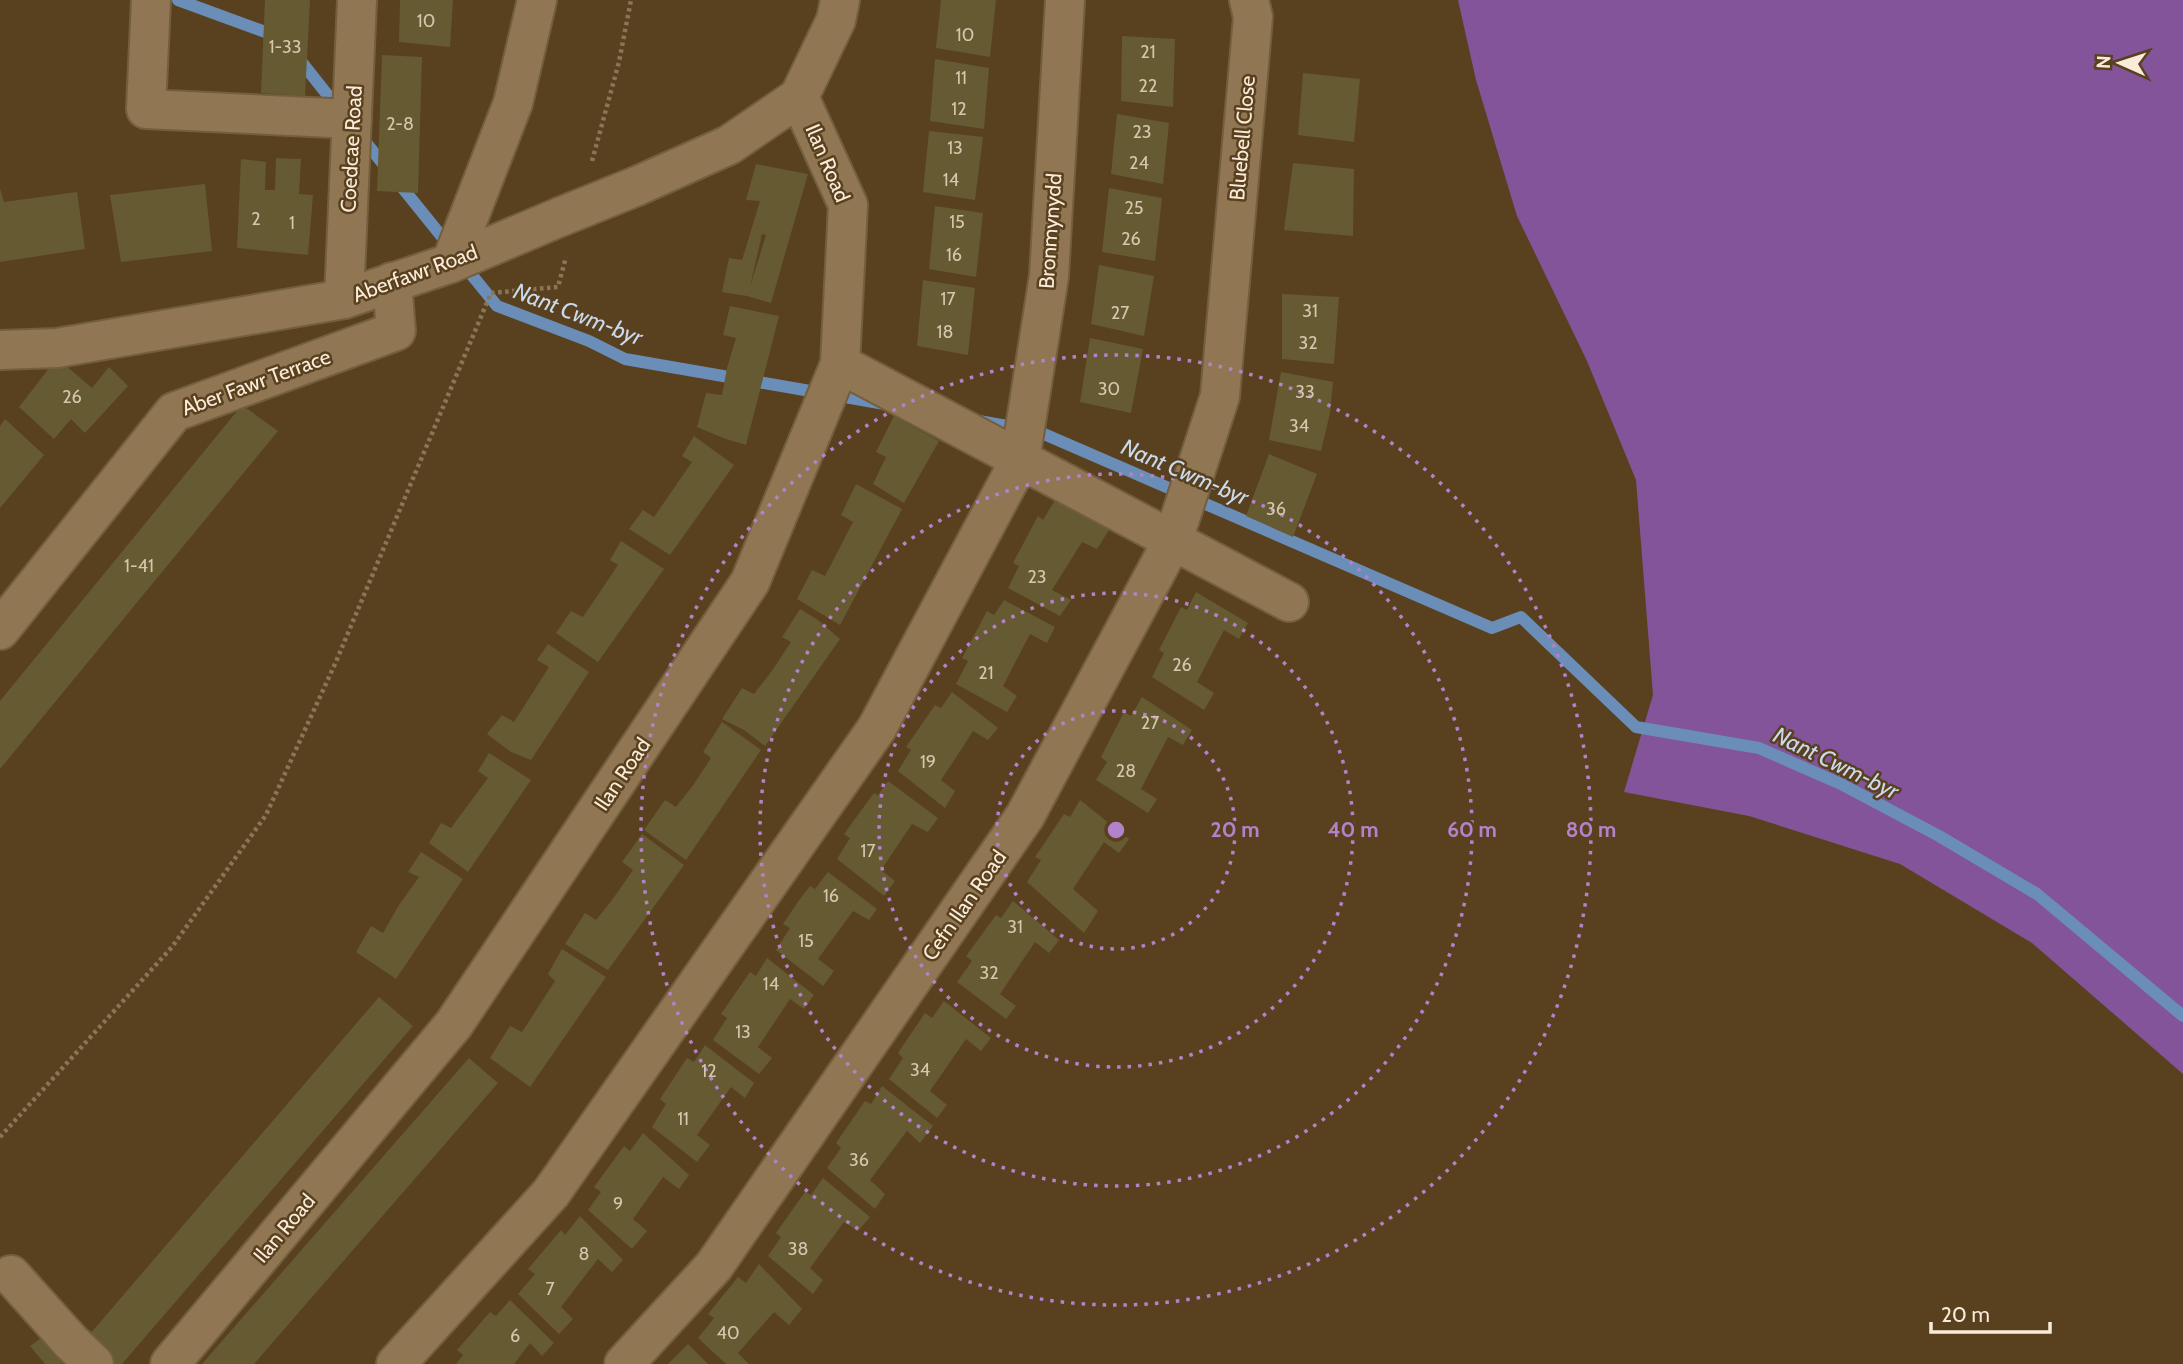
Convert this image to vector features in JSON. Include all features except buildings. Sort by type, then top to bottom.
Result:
[{"type":"street","points":[[151,0],[146,109],[352,119]]},
{"type":"street","name":"Coedcae Road","points":[[344,299],[357,0]]},
{"type":"street","points":[[451,263],[513,103],[537,0]]},
{"type":"street","points":[[799,97],[836,20],[840,0]]},
{"type":"street","name":"Bronmynydd","points":[[396,1364],[551,1193],[877,729],[1020,460],[1049,276],[1065,0]]},
{"type":"street","name":"Bluebell Close","points":[[1220,396],[1253,17],[1249,0]]},
{"type":"street","name":"Aberfawr Road","points":[[0,350],[57,348],[344,299],[451,263],[564,232],[637,186],[729,145],[799,97]]},
{"type":"street","name":"Ilan Road","points":[[170,1364],[454,1024],[750,582],[840,364],[848,205],[799,97]]},
{"type":"street","name":"Aber Fawr Terrace","points":[[0,630],[174,412],[396,331],[392,282]]},
{"type":"street","points":[[840,364],[1289,602]]},
{"type":"street","name":"Cefn Ilan Road","points":[[624,1364],[714,1266],[1025,816],[1173,540],[1220,396]]},
{"type":"street","points":[[11,1275],[94,1364]]},
{"type":"path","points":[[590,168],[619,62],[631,0]]},
{"type":"path","points":[[0,1137],[172,947],[266,816],[335,664],[491,293],[558,287],[564,232]]},
{"type":"shaded area","points":[[1458,0],[2183,0],[2183,1074],[2032,943],[1900,864],[1749,816],[1624,792],[1653,695],[1636,480],[1587,361],[1517,216],[1476,80]]},
{"type":"waterway","name":"Nant Cwm-byr","points":[[178,0],[279,37]]},
{"type":"waterway","name":"Nant Cwm-byr","points":[[296,55],[341,112]]},
{"type":"waterway","name":"Nant Cwm-byr","points":[[359,134],[451,248]]},
{"type":"waterway","name":"Nant Cwm-byr","points":[[462,263],[497,306],[589,341],[625,359],[885,404]]},
{"type":"waterway","name":"Nant Cwm-byr","points":[[979,421],[1037,431],[1492,628],[1521,617],[1636,727],[1759,748],[1841,784],[1939,836],[2037,894],[2183,1016]]}]
